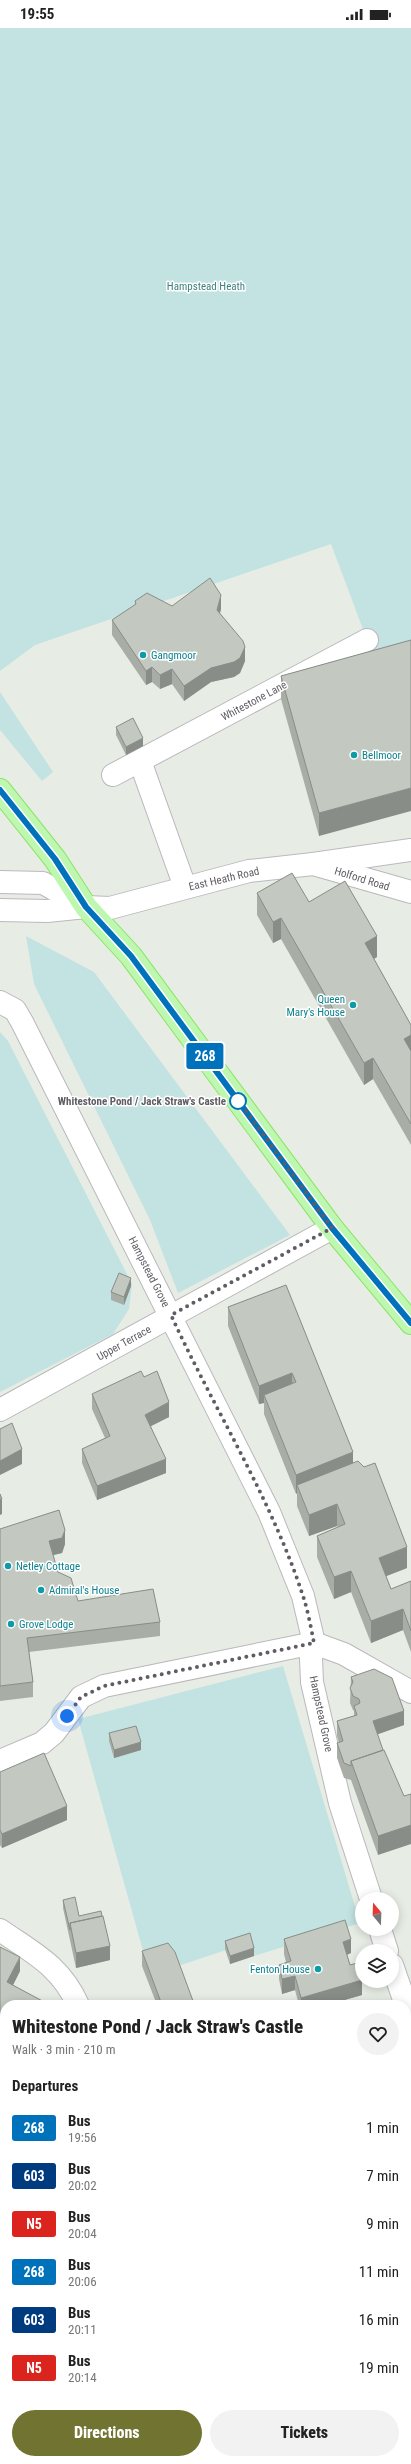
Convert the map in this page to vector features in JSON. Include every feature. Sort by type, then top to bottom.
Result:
[{"type":"main road","points":[[0,790],[55,859],[86,907],[131,956],[332,1228],[411,1323]]},
{"type":"street","name":"Whitestone Lane","points":[[113,775],[367,640]]},
{"type":"street","points":[[140,761],[185,887]]},
{"type":"street","name":"East Heath Road","points":[[0,910],[47,912],[86,907],[110,908],[138,902],[185,887],[249,871],[313,864],[411,850]]},
{"type":"street","name":"Holford Road","points":[[313,864],[411,892]]},
{"type":"street","points":[[0,882],[43,883],[86,907]]},
{"type":"street","name":"Hampstead Grove","points":[[0,1002],[15,1010],[22,1022],[171,1315],[198,1374],[269,1512],[304,1596],[314,1643],[311,1658],[312,1682],[340,1803],[369,1892]]},
{"type":"street","name":"Upper Terrace","points":[[0,1410],[140,1335],[171,1315],[332,1228]]},
{"type":"street","points":[[0,1761],[42,1744],[54,1733],[81,1697],[104,1686],[314,1643],[344,1654],[411,1692]]},
{"type":"street","points":[[0,1930],[46,1961],[66,1980],[76,2000]]},
{"type":"street","points":[[399,1986],[404,2000]]},
{"type":"green space","name":"Hampstead Heath","points":[[0,28],[411,28],[411,659],[378,669],[331,544],[35,645],[0,671]]},
{"type":"green space","points":[[0,692],[53,772],[42,781],[0,730]]},
{"type":"green space","points":[[26,936],[94,972],[290,1235],[178,1293],[150,1220],[34,984]]},
{"type":"green space","points":[[0,1032],[8,1041],[132,1284],[129,1309],[113,1334],[0,1392]]},
{"type":"green space","points":[[283,1666],[355,1906],[355,1925],[254,1956],[250,1942],[175,1967],[147,1965],[78,1719]]},
{"type":"building","points":[[210,578],[221,595],[217,610],[243,641],[245,647],[240,658],[234,662],[211,668],[184,686],[172,669],[160,675],[152,667],[146,671],[112,620],[136,604],[135,601],[147,593],[172,606]]},
{"type":"building","name":"Bellmoor","points":[[411,640],[411,788],[319,813],[281,676]]},
{"type":"building","points":[[133,718],[143,738],[126,747],[116,727]]},
{"type":"building","name":"Queen Mary's House","points":[[292,873],[309,902],[345,881],[377,936],[365,943],[411,1025],[411,1035],[404,1039],[411,1051],[411,1124],[373,1058],[364,1063],[281,918],[273,922],[257,893]]},
{"type":"building","points":[[119,1273],[131,1278],[124,1297],[111,1292]]},
{"type":"building","points":[[286,1285],[353,1452],[296,1475],[264,1395],[296,1382],[292,1373],[259,1386],[228,1307]]},
{"type":"building","points":[[141,1371],[144,1377],[157,1371],[169,1402],[145,1415],[166,1459],[97,1486],[82,1449],[110,1436],[92,1394]]},
{"type":"building","points":[[12,1423],[22,1449],[0,1461],[0,1429]]},
{"type":"building","points":[[358,1461],[364,1467],[375,1463],[407,1547],[379,1558],[391,1589],[411,1581],[411,1631],[403,1609],[371,1621],[351,1571],[334,1577],[317,1536],[345,1524],[337,1504],[309,1515],[297,1485]]},
{"type":"building","points":[[59,1510],[65,1530],[62,1538],[49,1541],[58,1572],[71,1578],[78,1601],[153,1589],[160,1622],[27,1638],[33,1682],[0,1686],[0,1529]]},
{"type":"building","points":[[374,1669],[392,1678],[404,1711],[373,1721],[383,1750],[351,1761],[351,1766],[344,1763],[337,1743],[343,1741],[337,1721],[357,1715],[354,1706],[360,1703],[359,1699],[353,1696],[350,1688],[353,1682],[351,1677]]},
{"type":"building","points":[[136,1726],[141,1742],[114,1750],[109,1733]]},
{"type":"building","points":[[384,1750],[404,1796],[411,1794],[411,1825],[378,1836],[351,1761]]},
{"type":"building","points":[[44,1753],[67,1806],[2,1834],[0,1830],[0,1772]]},
{"type":"building","points":[[75,1897],[79,1916],[101,1911],[102,1916],[70,1923],[70,1930],[63,1900]]},
{"type":"building","points":[[103,1916],[110,1946],[76,1953],[70,1923]]},
{"type":"building","name":"Fenton House","points":[[345,1920],[351,1939],[343,1942],[350,1965],[355,1964],[355,1982],[301,1998],[295,1976],[282,1979],[279,1965],[291,1961],[284,1939]]},
{"type":"building","points":[[250,1933],[254,1948],[230,1956],[225,1941]]},
{"type":"building","points":[[168,1943],[175,1952],[193,2000],[160,2000],[142,1951]]},
{"type":"building","points":[[0,1947],[20,1957],[7,1982],[41,2000],[0,2000]]},
{"type":"bus line","name":"268","points":[[0,790],[55,859],[86,907],[131,956],[332,1228],[411,1323]]},
{"type":"place","name":"Gangmoor","points":[[143,655]]},
{"type":"place","name":"Bellmoor","points":[[354,755]]},
{"type":"place","name":"Queen Mary's House","points":[[353,1005]]},
{"type":"place","name":"Whitestone Pond / Jack Straw's Castle","points":[[238,1101]]},
{"type":"place","name":"Netley Cottage","points":[[8,1566]]},
{"type":"place","name":"Admiral's House","points":[[41,1590]]},
{"type":"place","name":"Grove Lodge","points":[[11,1624]]},
{"type":"place","name":"Fenton House","points":[[318,1969]]},
{"type":"route","points":[[67,1716],[81,1697],[104,1686],[314,1643],[304,1596],[269,1512],[198,1374],[171,1315],[332,1228],[237,1099],[238,1101]]}]
